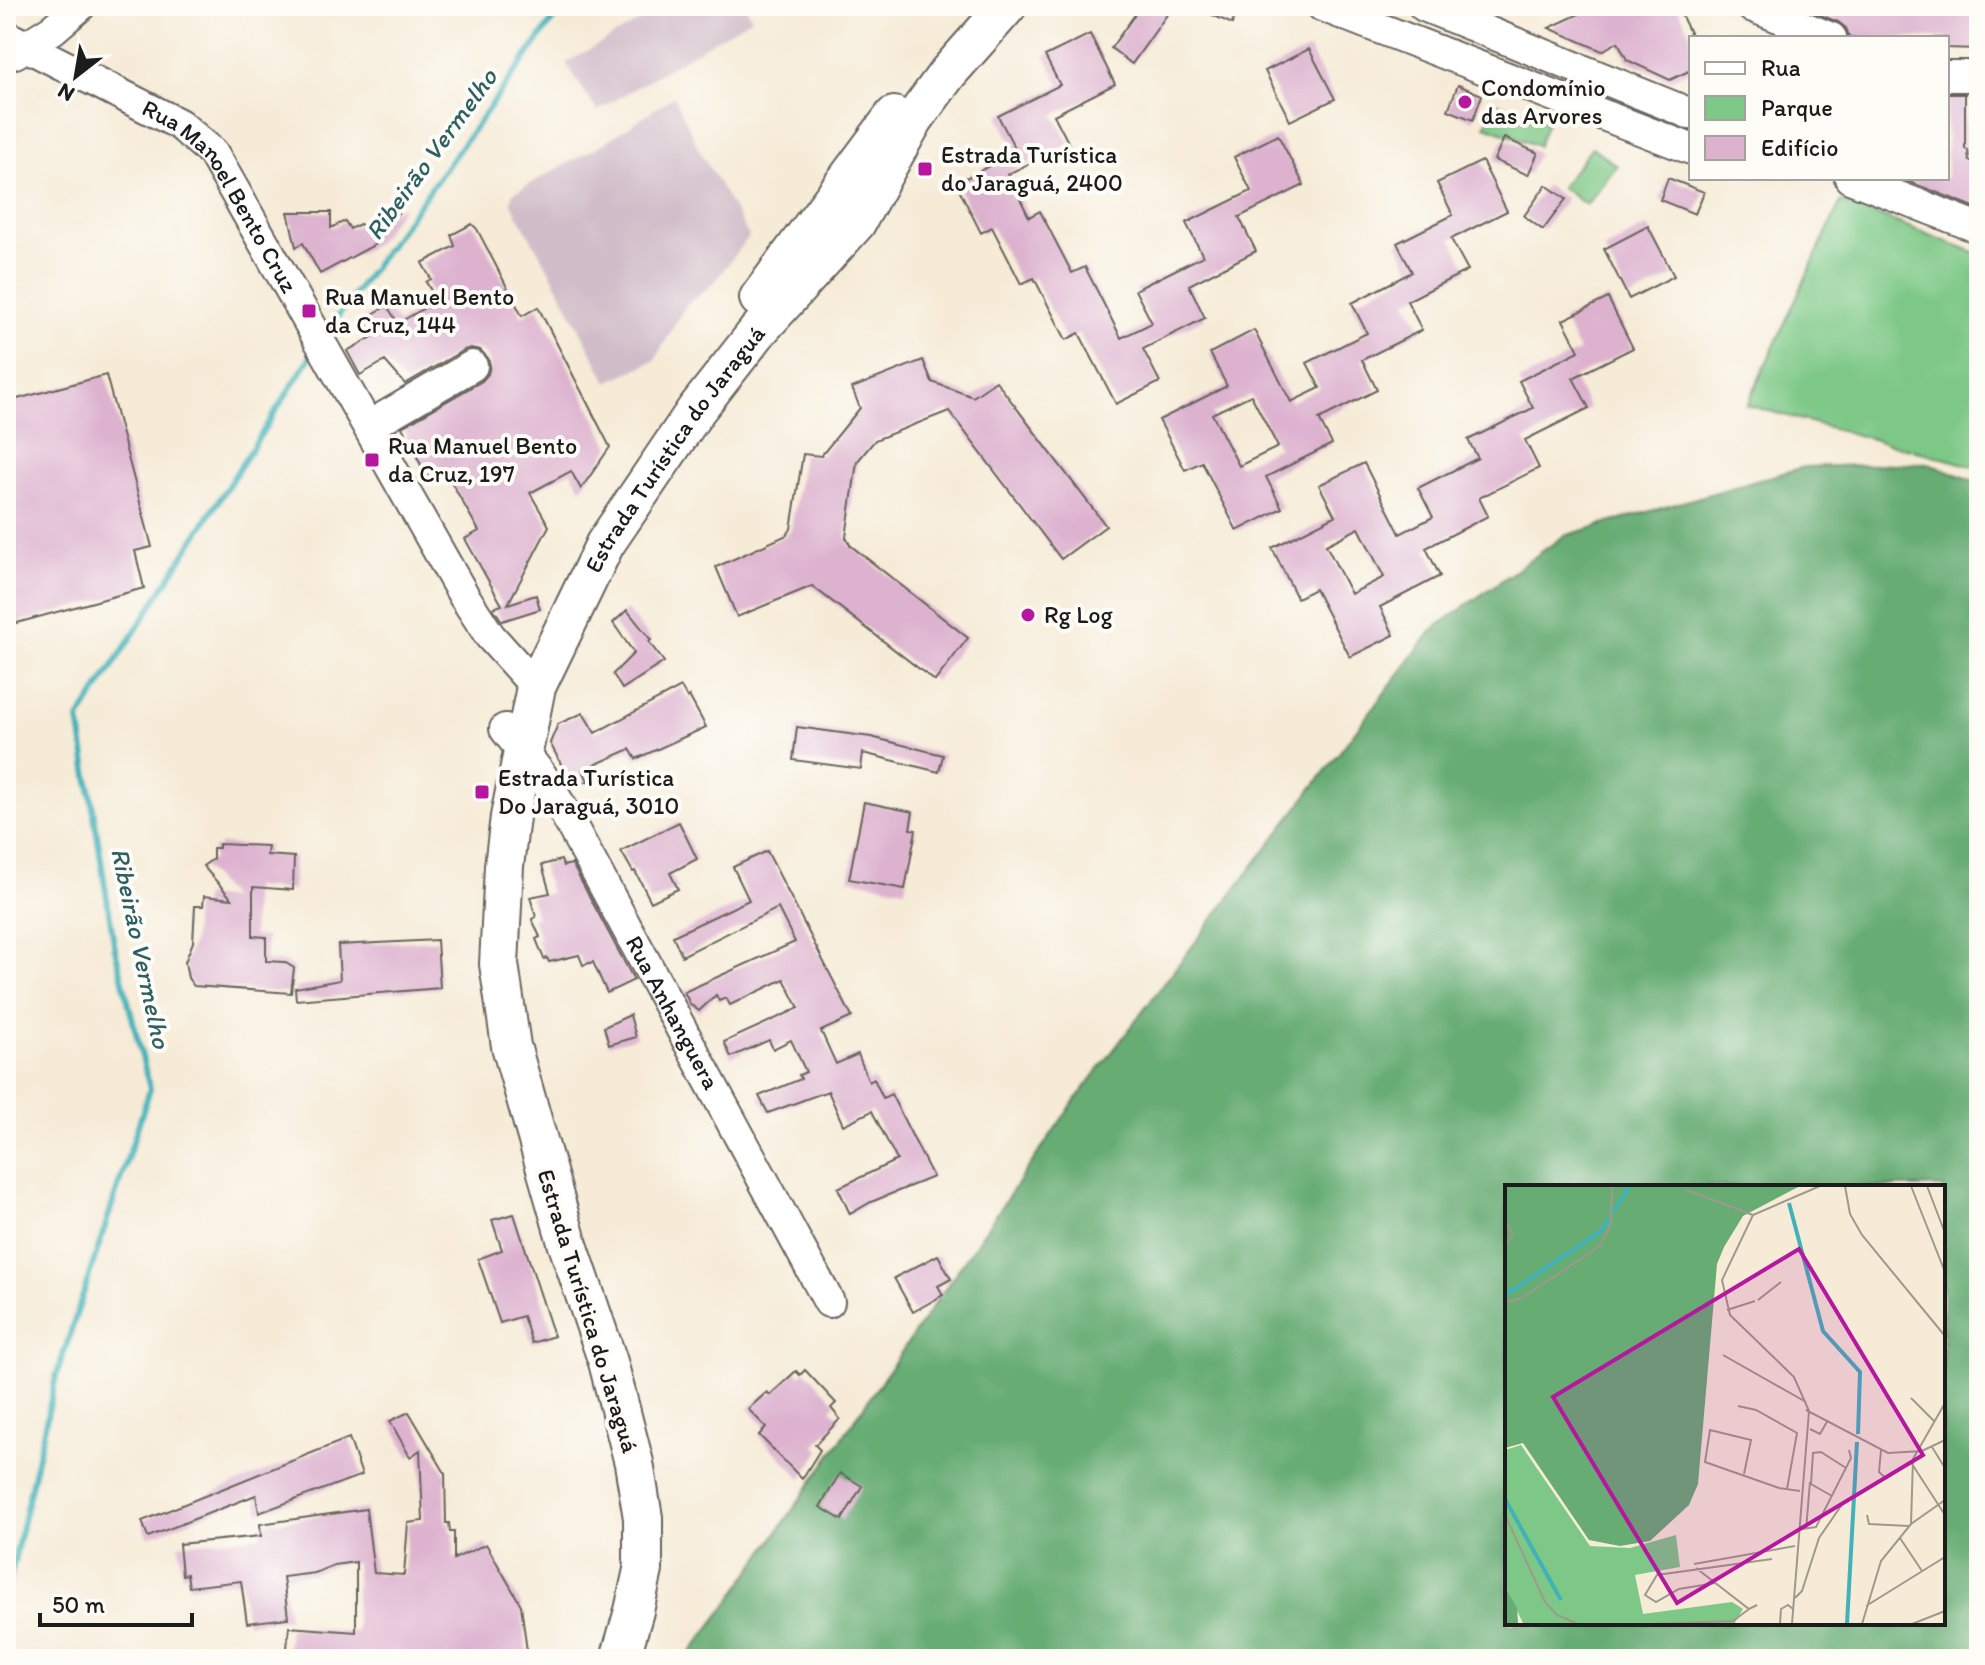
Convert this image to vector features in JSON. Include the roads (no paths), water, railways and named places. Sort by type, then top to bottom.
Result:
[{"type":"main road","name":"Estrada Turística do Jaraguá","points":[[844,210],[880,137],[972,6]]},
{"type":"main road","name":"Estrada Turística do Jaraguá","points":[[620,1659],[643,1570],[643,1518],[634,1463],[608,1362],[567,1242],[511,1046],[499,964],[491,947],[486,923],[487,837],[549,602],[576,555],[668,421],[844,210],[947,74],[1007,6]]},
{"type":"street","points":[[13,46],[53,29],[80,6]]},
{"type":"street","points":[[1322,6],[1689,148]]},
{"type":"street","points":[[1424,6],[1689,113]]},
{"type":"street","points":[[1751,6],[1826,36]]},
{"type":"street","name":"Rua Manoel Bento Cruz","points":[[13,46],[179,124],[213,153],[464,596],[490,636],[528,677]]},
{"type":"street","points":[[1949,76],[1979,76]]},
{"type":"street","points":[[1855,180],[1979,228]]},
{"type":"street","points":[[369,426],[472,366]]},
{"type":"street","name":"Rua Anhanguera","points":[[513,739],[562,808],[829,1302]]},
{"type":"waterway","name":"Ribeirão Vermelho","points":[[331,326],[563,6]]},
{"type":"waterway","name":"Ribeirão Vermelho","points":[[6,1596],[56,1377],[150,1089],[115,949],[79,719],[311,356]]},
{"type":"place","name":"Condomínio das Arvores","points":[[1465,102]]},
{"type":"place","name":"Estrada Turística do Jaraguá, 2400","points":[[925,169]]},
{"type":"place","name":"Rua Manuel Bento da Cruz, 144","points":[[309,311]]},
{"type":"place","name":"Rua Manuel Bento da Cruz, 197","points":[[372,460]]},
{"type":"place","name":"Rg Log","points":[[1028,615]]},
{"type":"place","name":"Estrada Turística Do Jaraguá, 3010","points":[[482,792]]}]
